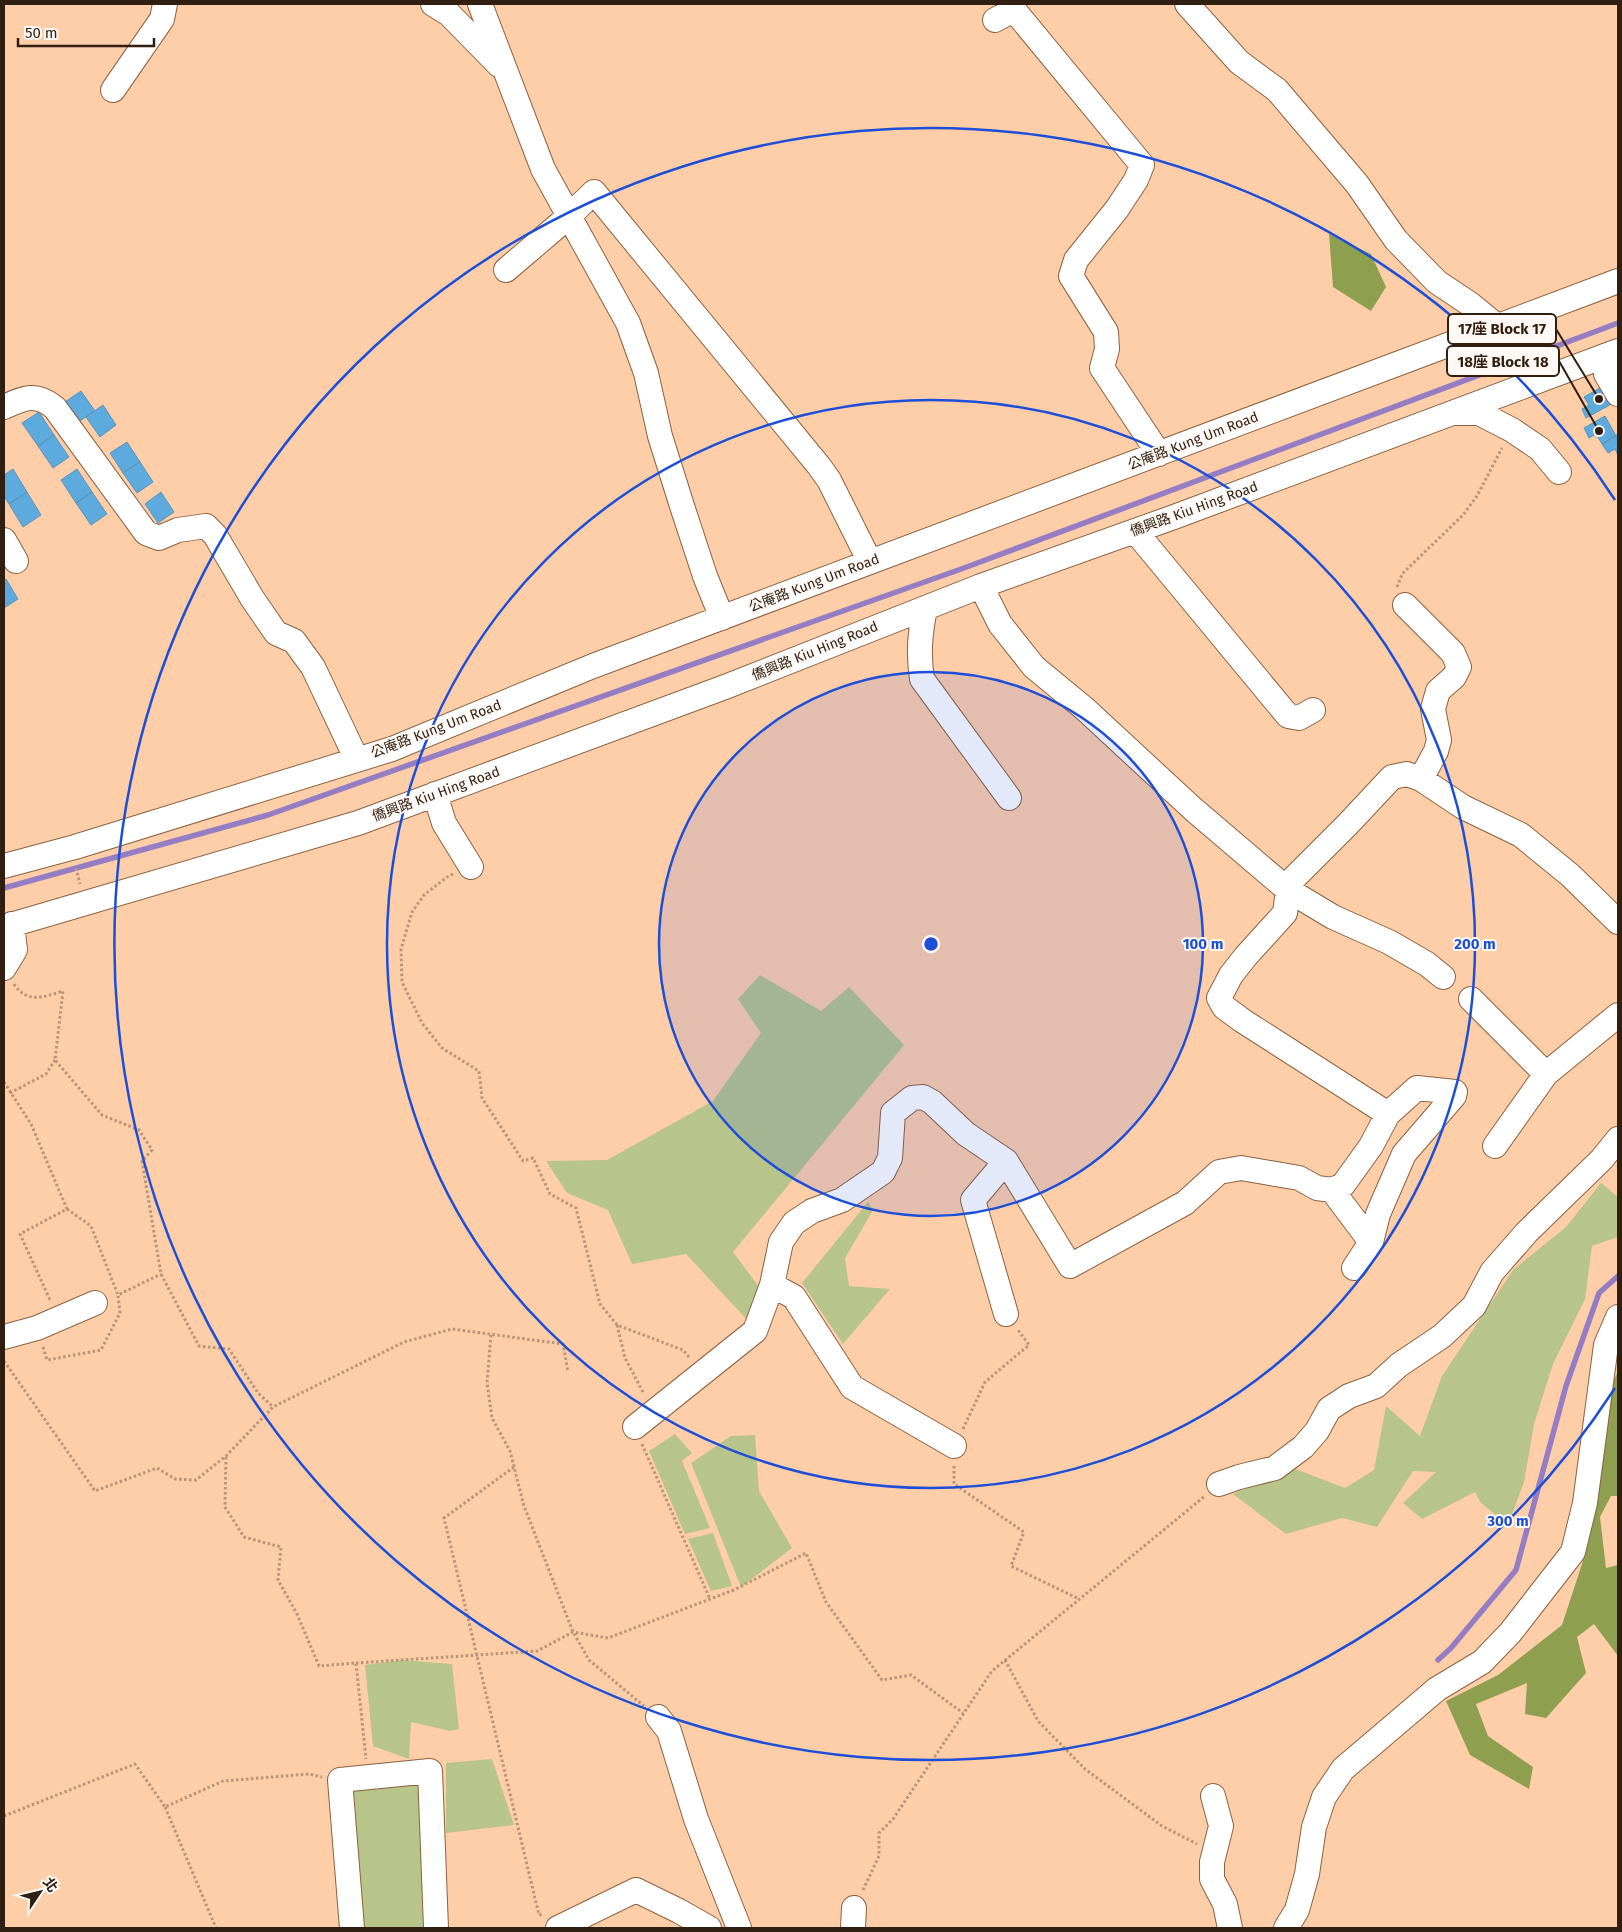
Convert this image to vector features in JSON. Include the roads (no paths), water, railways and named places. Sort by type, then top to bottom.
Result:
[{"type":"street","points":[[113,90],[162,19],[165,4]]},
{"type":"street","points":[[433,4],[449,14],[490,54],[508,77]]},
{"type":"street","points":[[480,4],[543,169],[628,324],[646,373],[660,436],[682,506],[705,576],[722,618]]},
{"type":"street","points":[[1187,4],[1240,62],[1277,90],[1357,184],[1396,240],[1437,282],[1498,326]]},
{"type":"street","points":[[1006,11],[1142,165],[1136,180],[1117,209],[1076,260],[1071,276],[1106,332],[1107,350],[1102,368],[1159,454]]},
{"type":"street","points":[[506,270],[594,192],[819,466],[838,497],[870,562]]},
{"type":"street","name":"公庵路 Kung Um Road","points":[[4,866],[74,847],[392,748],[593,666],[1618,281]]},
{"type":"street","name":"僑興路 Kiu Hing Road","points":[[8,926],[350,825],[746,679],[980,586],[1135,531],[1618,351]]},
{"type":"street","points":[[1618,369],[1606,374],[1618,394]]},
{"type":"street","points":[[4,407],[27,397],[45,400],[55,408],[146,533],[159,538],[178,530],[206,526],[214,535],[252,598],[276,633],[294,641],[313,667],[357,760]]},
{"type":"street","points":[[1452,413],[1480,413],[1512,430],[1540,448],[1559,472]]},
{"type":"street","points":[[1135,531],[1288,716],[1299,718],[1313,710]]},
{"type":"street","points":[[4,540],[16,561]]},
{"type":"street","points":[[980,586],[1000,624],[1034,667],[1085,709],[1193,809],[1288,890],[1333,917],[1389,942],[1427,964],[1443,977]]},
{"type":"street","points":[[1405,605],[1453,653],[1459,667],[1454,677],[1438,691],[1433,709],[1439,740],[1436,751],[1421,779]]},
{"type":"street","points":[[925,608],[919,649],[922,679],[1009,798]]},
{"type":"street","points":[[1388,1114],[1243,1021],[1224,1007],[1218,998],[1241,962],[1285,913],[1288,890],[1293,879],[1348,824],[1392,776],[1407,774],[1421,779],[1463,807],[1521,835],[1570,875],[1618,922]]},
{"type":"street","points":[[435,794],[444,824],[471,867]]},
{"type":"street","points":[[6,972],[15,950],[8,926]]},
{"type":"street","points":[[1471,1000],[1546,1074]]},
{"type":"street","points":[[1495,1146],[1546,1074],[1618,1015]]},
{"type":"street","points":[[635,1427],[754,1331],[772,1285],[780,1242],[794,1224],[812,1211],[842,1200],[883,1172],[890,1158],[893,1113],[912,1098],[923,1097],[932,1102],[966,1134],[1006,1162],[1070,1266],[1185,1203],[1219,1172],[1241,1168],[1250,1169],[1299,1178],[1317,1188],[1332,1190],[1343,1185],[1371,1146],[1388,1114],[1417,1088],[1455,1092],[1454,1096],[1404,1154],[1378,1214],[1372,1242],[1354,1268]]},
{"type":"street","points":[[1219,1484],[1275,1468],[1303,1448],[1329,1409],[1349,1396],[1376,1386],[1399,1365],[1442,1336],[1474,1306],[1492,1272],[1527,1232],[1602,1159],[1618,1140]]},
{"type":"street","points":[[1006,1162],[973,1200],[1006,1314]]},
{"type":"street","points":[[1332,1190],[1372,1242]]},
{"type":"street","points":[[772,1285],[794,1297],[852,1387],[954,1446]]},
{"type":"street","points":[[4,1337],[37,1328],[95,1303]]},
{"type":"street","points":[[1286,1928],[1297,1910],[1307,1874],[1314,1827],[1324,1797],[1343,1769],[1436,1689],[1482,1662],[1510,1633],[1574,1552],[1584,1503],[1606,1345],[1618,1317]]},
{"type":"street","points":[[658,1717],[669,1731],[696,1819],[739,1928]]},
{"type":"street","points":[[352,1928],[340,1780],[430,1770],[436,1928]]},
{"type":"street","points":[[1213,1796],[1221,1826],[1211,1872],[1225,1904],[1230,1928]]},
{"type":"street","points":[[563,1925],[636,1890],[709,1928]]},
{"type":"waterway","points":[[4,888],[268,815],[964,568],[1618,323]]},
{"type":"waterway","points":[[1438,1660],[1451,1648],[1516,1570],[1566,1386],[1599,1293],[1618,1276]]},
{"type":"place","name":"17座 Block 17","points":[[1599,399]]},
{"type":"place","name":"18座 Block 18","points":[[1599,431]]}]
